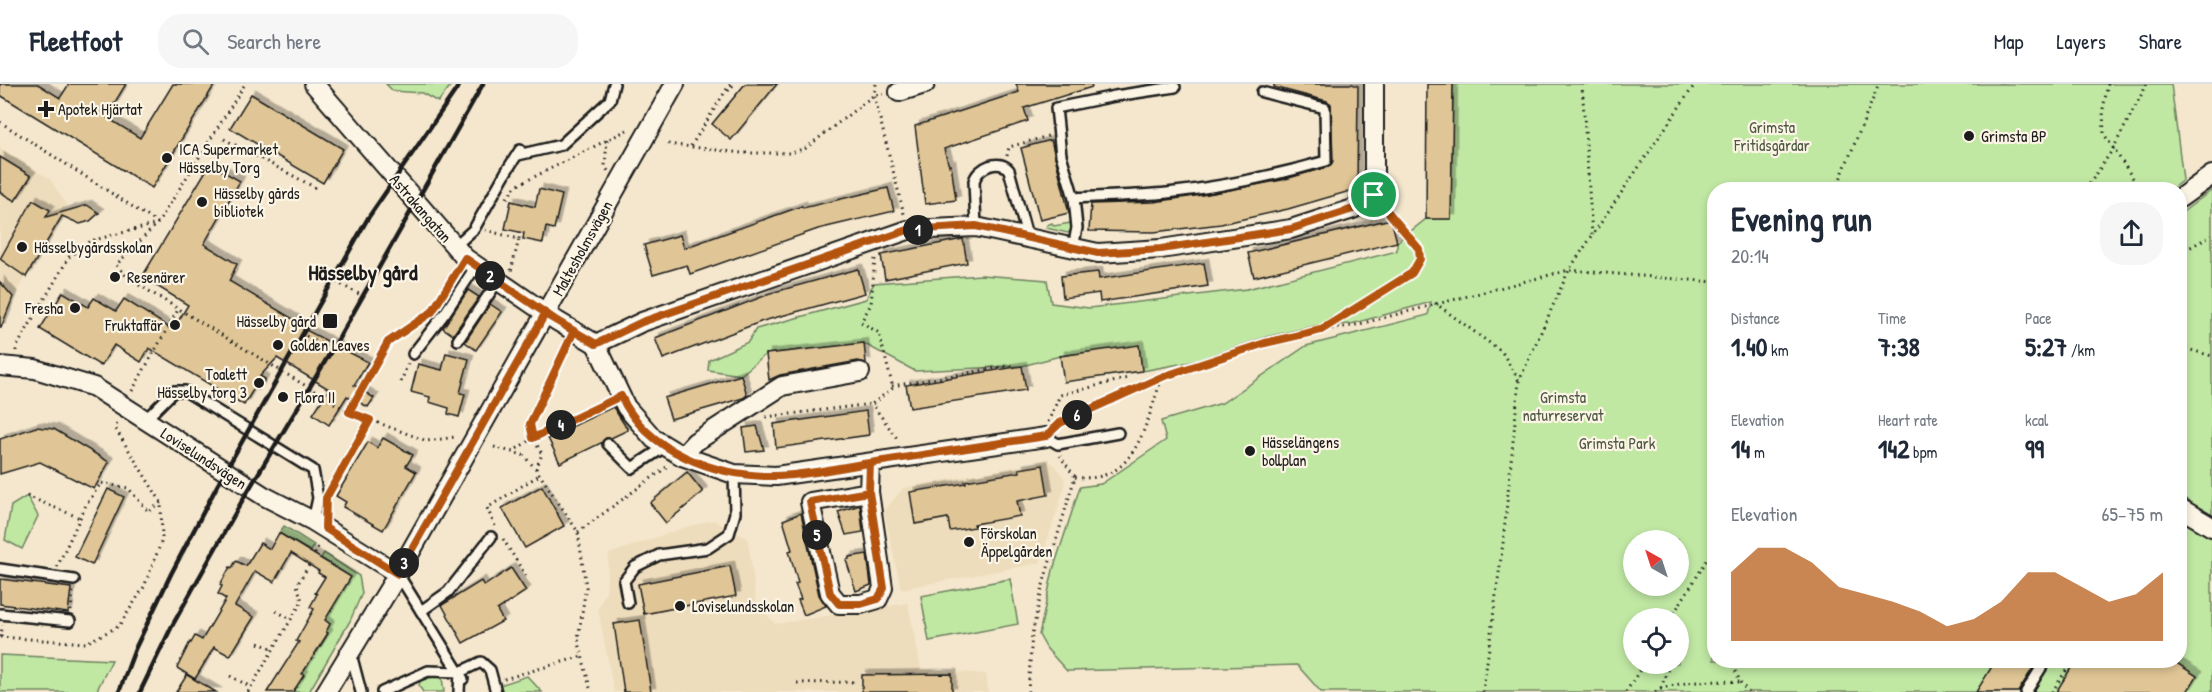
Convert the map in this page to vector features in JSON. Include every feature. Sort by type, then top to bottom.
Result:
[{"type":"street","name":"Astrakangatan","points":[[314,84],[465,258],[545,314],[596,344]]},
{"type":"street","name":"Maltesholmsvägen","points":[[326,692],[398,574],[675,84]]},
{"type":"street","points":[[899,92],[925,84]]},
{"type":"street","points":[[1044,437],[776,476],[734,474],[674,451],[654,439],[626,406],[596,344],[642,322],[908,230],[976,226],[1098,253],[1161,249],[1291,229],[1353,209],[1374,195],[1374,84]]},
{"type":"street","points":[[2187,193],[2212,175]]},
{"type":"street","name":"Loviselundsvägen","points":[[0,366],[35,369],[94,387],[264,496],[313,521],[398,574]]},
{"type":"street","points":[[674,451],[695,442],[782,386],[860,372]]},
{"type":"street","points":[[869,492],[810,502],[830,593],[839,604],[861,604],[878,599],[884,588],[869,492],[870,463]]},
{"type":"street","points":[[2187,512],[2212,527]]},
{"type":"lane","points":[[454,246],[474,229],[520,152],[561,145],[610,100],[614,84]]},
{"type":"lane","points":[[1073,248],[1077,228],[1074,198],[1061,155],[1056,108],[1175,87]]},
{"type":"lane","points":[[1074,198],[1166,193],[1286,173],[1326,161],[1325,108],[1262,92]]},
{"type":"lane","points":[[976,226],[974,180],[976,173],[981,168],[1005,165],[1027,236]]},
{"type":"lane","points":[[413,354],[445,313],[476,266]]},
{"type":"lane","points":[[458,340],[502,284]]},
{"type":"lane","points":[[146,419],[174,391],[185,390],[313,470],[318,498],[313,521]]},
{"type":"lane","points":[[1044,437],[1058,444],[1118,433]]},
{"type":"lane","points":[[608,444],[632,468],[674,451]]},
{"type":"lane","points":[[628,603],[624,581],[635,567],[659,555],[708,548],[729,534],[735,513],[734,474]]},
{"type":"lane","points":[[422,611],[448,592],[494,533]]},
{"type":"lane","points":[[0,569],[74,580]]},
{"type":"lane","points":[[398,574],[462,675],[459,692]]},
{"type":"lane","points":[[0,614],[70,621]]},
{"type":"lane","points":[[350,651],[362,692]]},
{"type":"lane","points":[[382,692],[428,671],[462,675],[481,662],[490,670],[494,687]]},
{"type":"lane","points":[[2026,692],[2041,668]]},
{"type":"path","points":[[244,84],[158,224],[116,265],[129,279],[349,412],[427,441],[456,437]]},
{"type":"path","points":[[691,147],[732,84]]},
{"type":"path","points":[[876,84],[874,95],[908,230]]},
{"type":"path","points":[[1582,84],[1592,235]]},
{"type":"path","points":[[1483,692],[1503,543],[1520,381],[1569,270],[1695,84]]},
{"type":"path","points":[[1839,182],[1879,84]]},
{"type":"path","points":[[2108,84],[2103,109],[2104,134],[2135,182]]},
{"type":"path","points":[[2091,182],[2113,149],[2147,84]]},
{"type":"path","points":[[668,144],[741,153],[790,153],[806,148],[874,95],[899,92]]},
{"type":"path","points":[[0,122],[158,224]]},
{"type":"path","points":[[516,186],[627,130]]},
{"type":"path","points":[[224,139],[316,188]]},
{"type":"path","points":[[605,166],[607,140]]},
{"type":"path","points":[[1005,165],[1009,147],[1034,140]]},
{"type":"path","points":[[1321,330],[1412,273],[1420,259],[1419,249],[1374,195]]},
{"type":"path","points":[[20,367],[16,348],[69,257],[90,241],[158,224]]},
{"type":"path","points":[[485,230],[519,239]]},
{"type":"path","points":[[502,284],[520,232]]},
{"type":"path","points":[[2187,248],[2212,235]]},
{"type":"path","points":[[762,418],[872,404],[893,388],[879,333],[861,321],[871,304],[877,240]]},
{"type":"path","points":[[1044,437],[1060,423],[1162,377],[1265,343],[1321,330],[1352,326],[1569,270],[1707,281]]},
{"type":"path","points":[[336,282],[360,294]]},
{"type":"path","points":[[1435,303],[1502,352],[1520,381]]},
{"type":"path","points":[[128,398],[179,308]]},
{"type":"path","points":[[349,412],[388,342],[432,312]]},
{"type":"path","points":[[536,469],[542,454],[533,438],[530,424],[574,331]]},
{"type":"path","points":[[306,336],[329,348]]},
{"type":"path","points":[[308,350],[314,340]]},
{"type":"path","points":[[2187,349],[2212,356]]},
{"type":"path","points":[[401,382],[413,354]]},
{"type":"path","points":[[892,386],[1013,365]]},
{"type":"path","points":[[1044,437],[1060,394],[1128,378]]},
{"type":"path","points":[[512,452],[533,438],[621,396]]},
{"type":"path","points":[[872,404],[910,458]]},
{"type":"path","points":[[326,498],[370,420]]},
{"type":"path","points":[[0,637],[86,643],[119,626],[144,587],[162,540],[161,502],[115,428]]},
{"type":"path","points":[[1028,692],[1032,634],[1075,477],[1044,437]]},
{"type":"path","points":[[494,447],[523,455],[541,474],[578,532],[586,587],[579,639],[591,692]]},
{"type":"path","points":[[578,532],[674,451]]},
{"type":"path","points":[[494,533],[488,508],[541,474]]},
{"type":"path","points":[[53,576],[80,518],[101,483],[128,488],[149,512],[161,502]]},
{"type":"path","points":[[27,496],[80,518]]},
{"type":"path","points":[[502,538],[526,576]]},
{"type":"path","points":[[1677,608],[1707,560]]},
{"type":"path","points":[[248,692],[302,601],[297,585],[309,565]]},
{"type":"path","points":[[70,621],[74,580]]},
{"type":"path","points":[[276,611],[291,619]]},
{"type":"path","points":[[258,642],[274,649]]},
{"type":"path","points":[[494,687],[582,656]]},
{"type":"path","points":[[1734,668],[1740,682],[1748,692]]},
{"type":"path","points":[[2052,692],[2068,668]]},
{"type":"path","points":[[1626,692],[1637,674]]},
{"type":"path","points":[[1655,692],[1660,688],[1666,674]]},
{"type":"path","points":[[230,676],[252,687]]},
{"type":"path","points":[[1660,688],[1718,680],[1740,682]]},
{"type":"path","points":[[797,683],[852,682],[852,685]]},
{"type":"shaded area","name":"Hässelbygårdsskolan","points":[[0,148],[50,179],[66,204],[61,217],[13,297],[8,311],[0,319]]},
{"type":"shaded area","name":"Förskolan Äppelgården","points":[[1048,461],[1056,466],[1064,479],[1065,486],[1040,563],[901,589],[884,511],[903,488]]},
{"type":"shaded area","name":"Loviselundsskolan","points":[[713,520],[748,539],[756,602],[775,624],[908,603],[921,669],[986,674],[988,692],[614,692],[598,609],[606,591],[609,554]]},
{"type":"green space","points":[[386,84],[452,84],[438,102],[422,93],[393,91]]},
{"type":"green space","points":[[1453,84],[2171,84],[2183,180],[2180,182],[1707,182],[1707,668],[2187,668],[2187,209],[2212,190],[2212,692],[1321,692],[1297,665],[1067,671],[1047,649],[1039,635],[1053,570],[1080,487],[1101,484],[1166,440],[1161,421],[1222,403],[1306,346],[1428,315],[1431,302],[1351,324],[1315,326],[1266,337],[1196,361],[1142,371],[1139,346],[1060,356],[1022,366],[915,371],[863,343],[766,354],[741,375],[708,370],[709,360],[748,342],[756,329],[866,299],[874,283],[981,275],[1047,280],[1051,303],[1089,308],[1247,289],[1397,251],[1397,242],[1426,219],[1451,219]]},
{"type":"green space","points":[[1052,223],[1054,226],[1071,223],[1071,230],[1068,233],[1046,228]]},
{"type":"green space","points":[[27,496],[38,516],[22,549],[5,540],[11,506]]},
{"type":"green space","points":[[284,526],[314,545],[310,551],[279,533]]},
{"type":"green space","points":[[324,553],[359,576],[362,593],[350,621],[309,692],[293,692],[315,651],[317,652],[328,634],[326,632],[330,624],[322,619],[351,577],[321,558]]},
{"type":"green space","points":[[1010,579],[1018,624],[929,641],[921,596]]},
{"type":"green space","points":[[0,655],[112,660],[96,692],[0,692]]},
{"type":"green space","points":[[435,676],[442,678],[444,692],[423,692],[419,686],[420,681]]},
{"type":"green space","points":[[527,676],[542,692],[501,692],[500,685]]},
{"type":"building","points":[[0,84],[38,84],[60,98],[69,84],[126,84],[106,117],[140,138],[173,84],[215,84],[152,188],[0,95]]},
{"type":"building","points":[[745,84],[777,84],[731,140],[712,124]]},
{"type":"building","points":[[1016,84],[1091,84],[1092,87],[1024,108],[1028,121],[944,149],[949,166],[951,165],[956,200],[925,204],[915,126],[1019,92]]},
{"type":"building","points":[[1274,84],[1352,84],[1358,86],[1357,189],[1288,209],[1221,224],[1154,232],[1089,231],[1091,204],[1154,202],[1208,194],[1282,180],[1330,166],[1333,161],[1331,104],[1274,87]]},
{"type":"building","points":[[1427,84],[1453,84],[1451,219],[1426,219]]},
{"type":"building","points":[[251,94],[343,149],[323,183],[230,128]]},
{"type":"building","points":[[1051,140],[1069,213],[1040,220],[1021,148]]},
{"type":"building","points":[[0,157],[31,176],[15,201],[0,192]]},
{"type":"building","points":[[210,164],[240,181],[204,244],[237,264],[229,281],[298,322],[296,325],[368,362],[354,385],[374,398],[368,407],[347,396],[329,425],[313,414],[329,389],[277,358],[260,376],[265,379],[258,390],[254,388],[244,405],[149,348],[141,362],[114,345],[101,366],[40,329],[63,292],[88,307],[94,298],[116,311],[124,299],[173,330],[188,305],[142,277]]},
{"type":"building","points":[[888,188],[894,211],[818,229],[690,274],[687,265],[653,275],[644,245],[680,235],[684,248],[802,206],[803,208]]},
{"type":"building","points":[[539,189],[562,195],[554,229],[546,227],[543,243],[523,239],[524,233],[505,229],[511,201],[535,207]]},
{"type":"building","points":[[33,200],[50,210],[46,217],[87,205],[99,213],[90,221],[80,224],[62,216],[26,277],[0,259]]},
{"type":"building","points":[[1391,219],[1397,242],[1254,277],[1248,253]]},
{"type":"building","points":[[963,239],[967,263],[885,279],[881,255]]},
{"type":"building","points":[[1204,263],[1208,286],[1100,302],[1099,293],[1063,298],[1061,276],[1098,272],[1099,279]]},
{"type":"building","points":[[858,269],[865,293],[763,321],[663,359],[655,338],[767,294]]},
{"type":"building","points":[[0,282],[13,297],[1,328],[0,328]]},
{"type":"building","points":[[468,290],[479,297],[453,335],[443,328]]},
{"type":"building","points":[[490,304],[502,312],[476,350],[465,342]]},
{"type":"building","points":[[864,343],[866,363],[858,361],[780,375],[769,380],[766,354]]},
{"type":"building","points":[[1139,345],[1142,371],[1064,382],[1060,356]]},
{"type":"building","points":[[446,353],[469,359],[460,393],[465,394],[459,417],[448,414],[449,408],[429,402],[430,397],[411,392],[418,364],[442,370]]},
{"type":"building","points":[[1022,366],[1026,390],[910,408],[906,385]]},
{"type":"building","points":[[741,375],[747,395],[743,398],[671,419],[664,398]]},
{"type":"building","points":[[613,407],[628,430],[606,438],[601,443],[560,463],[548,438]]},
{"type":"building","points":[[866,411],[869,435],[776,448],[774,424]]},
{"type":"building","points":[[757,426],[764,450],[746,452],[743,428]]},
{"type":"building","points":[[36,427],[54,429],[109,462],[94,489],[40,462],[0,474],[0,439]]},
{"type":"building","points":[[383,438],[413,455],[406,466],[416,472],[383,530],[343,507],[346,502],[336,496],[368,442],[377,448]]},
{"type":"building","points":[[1043,465],[1048,495],[1017,501],[1020,516],[974,524],[975,527],[950,531],[948,518],[915,524],[910,492],[966,483],[965,481],[1020,472],[1019,469]]},
{"type":"building","points":[[687,472],[703,492],[666,523],[650,503]]},
{"type":"building","points":[[542,486],[564,526],[525,548],[502,508]]},
{"type":"building","points":[[108,489],[124,497],[92,565],[75,557]]},
{"type":"building","points":[[860,505],[863,532],[846,535],[838,512]]},
{"type":"building","points":[[801,513],[819,595],[826,606],[804,615],[798,600],[801,599],[795,584],[798,583],[789,551],[792,550],[783,520]]},
{"type":"building","points":[[279,533],[351,577],[325,620],[330,624],[326,632],[328,633],[293,692],[267,692],[299,642],[296,641],[314,609],[310,607],[317,594],[315,593],[325,577],[291,553],[274,582],[255,571],[235,606],[254,617],[230,656],[214,647],[195,679],[177,668],[190,642],[195,636],[202,640],[226,599],[218,594],[222,586],[220,585],[230,567],[232,568],[236,561],[246,566],[260,543],[270,549]]},
{"type":"building","points":[[867,554],[871,585],[856,591],[846,560],[849,557]]},
{"type":"building","points":[[730,566],[736,596],[644,614],[638,584]]},
{"type":"building","points":[[511,568],[526,591],[497,610],[503,621],[463,643],[442,605],[481,581],[484,586]]},
{"type":"building","points":[[0,579],[71,588],[68,613],[0,604]]},
{"type":"building","points":[[640,620],[651,692],[624,692],[614,624]]},
{"type":"building","points":[[1991,668],[2033,668],[2018,692],[1976,692]]},
{"type":"building","points":[[2071,668],[2184,668],[2197,676],[2187,692],[2056,692]]},
{"type":"building","points":[[952,674],[952,692],[862,692],[862,675]]},
{"type":"building","points":[[187,675],[216,692],[176,692]]},
{"type":"railway","points":[[119,692],[135,649],[217,486],[368,218],[460,84]]},
{"type":"railway","points":[[140,692],[172,626],[242,501],[339,338],[483,84]]},
{"type":"place","name":"Apotek Hjärtat","points":[[46,109]]},
{"type":"place","name":"Grimsta BP","points":[[1969,136]]},
{"type":"place","name":"ICA Supermarket Hässelby Torg","points":[[167,158]]},
{"type":"place","name":"Hässelby gårds bibliotek","points":[[202,202]]},
{"type":"place","name":"Hässelbygårdsskolan","points":[[22,247]]},
{"type":"place","name":"Resenärer","points":[[115,277]]},
{"type":"place","name":"Fresha","points":[[75,308]]},
{"type":"place","name":"Hässelby gård","points":[[330,321]]},
{"type":"place","name":"Fruktaffär","points":[[175,325]]},
{"type":"place","name":"Golden Leaves","points":[[278,345]]},
{"type":"place","name":"Toalett Hässelby torg 3","points":[[259,383]]},
{"type":"place","name":"Flora II","points":[[283,397]]},
{"type":"place","name":"Hässelängens bollplan","points":[[1250,451]]},
{"type":"place","name":"Förskolan Äppelgården","points":[[969,542]]},
{"type":"place","name":"Loviselundsskolan","points":[[680,606]]},
{"type":"district","name":"Hässelby gård","points":[[363,272]]},
{"type":"route","points":[[1374,195],[1353,209],[1291,229],[1161,249],[1098,253],[976,226],[908,230],[642,322],[596,344],[557,321],[465,258],[432,312],[388,342],[349,412],[370,420],[326,498],[325,528],[398,574],[545,314],[557,321],[574,331],[530,424],[533,438],[621,396],[626,406],[654,439],[682,456],[734,474],[776,476],[870,463],[869,492],[810,502],[830,593],[839,604],[861,604],[878,599],[884,588],[869,492],[870,463],[1046,436],[1060,423],[1162,377],[1265,343],[1321,330],[1412,273],[1420,259],[1419,249],[1374,195]]},
{"type":"park label","name":"Grimsta Fritidsgårdar","points":[[1772,136]]},
{"type":"park label","name":"Grimsta naturreservat","points":[[1563,406]]},
{"type":"park label","name":"Grimsta Park","points":[[1617,443]]}]
